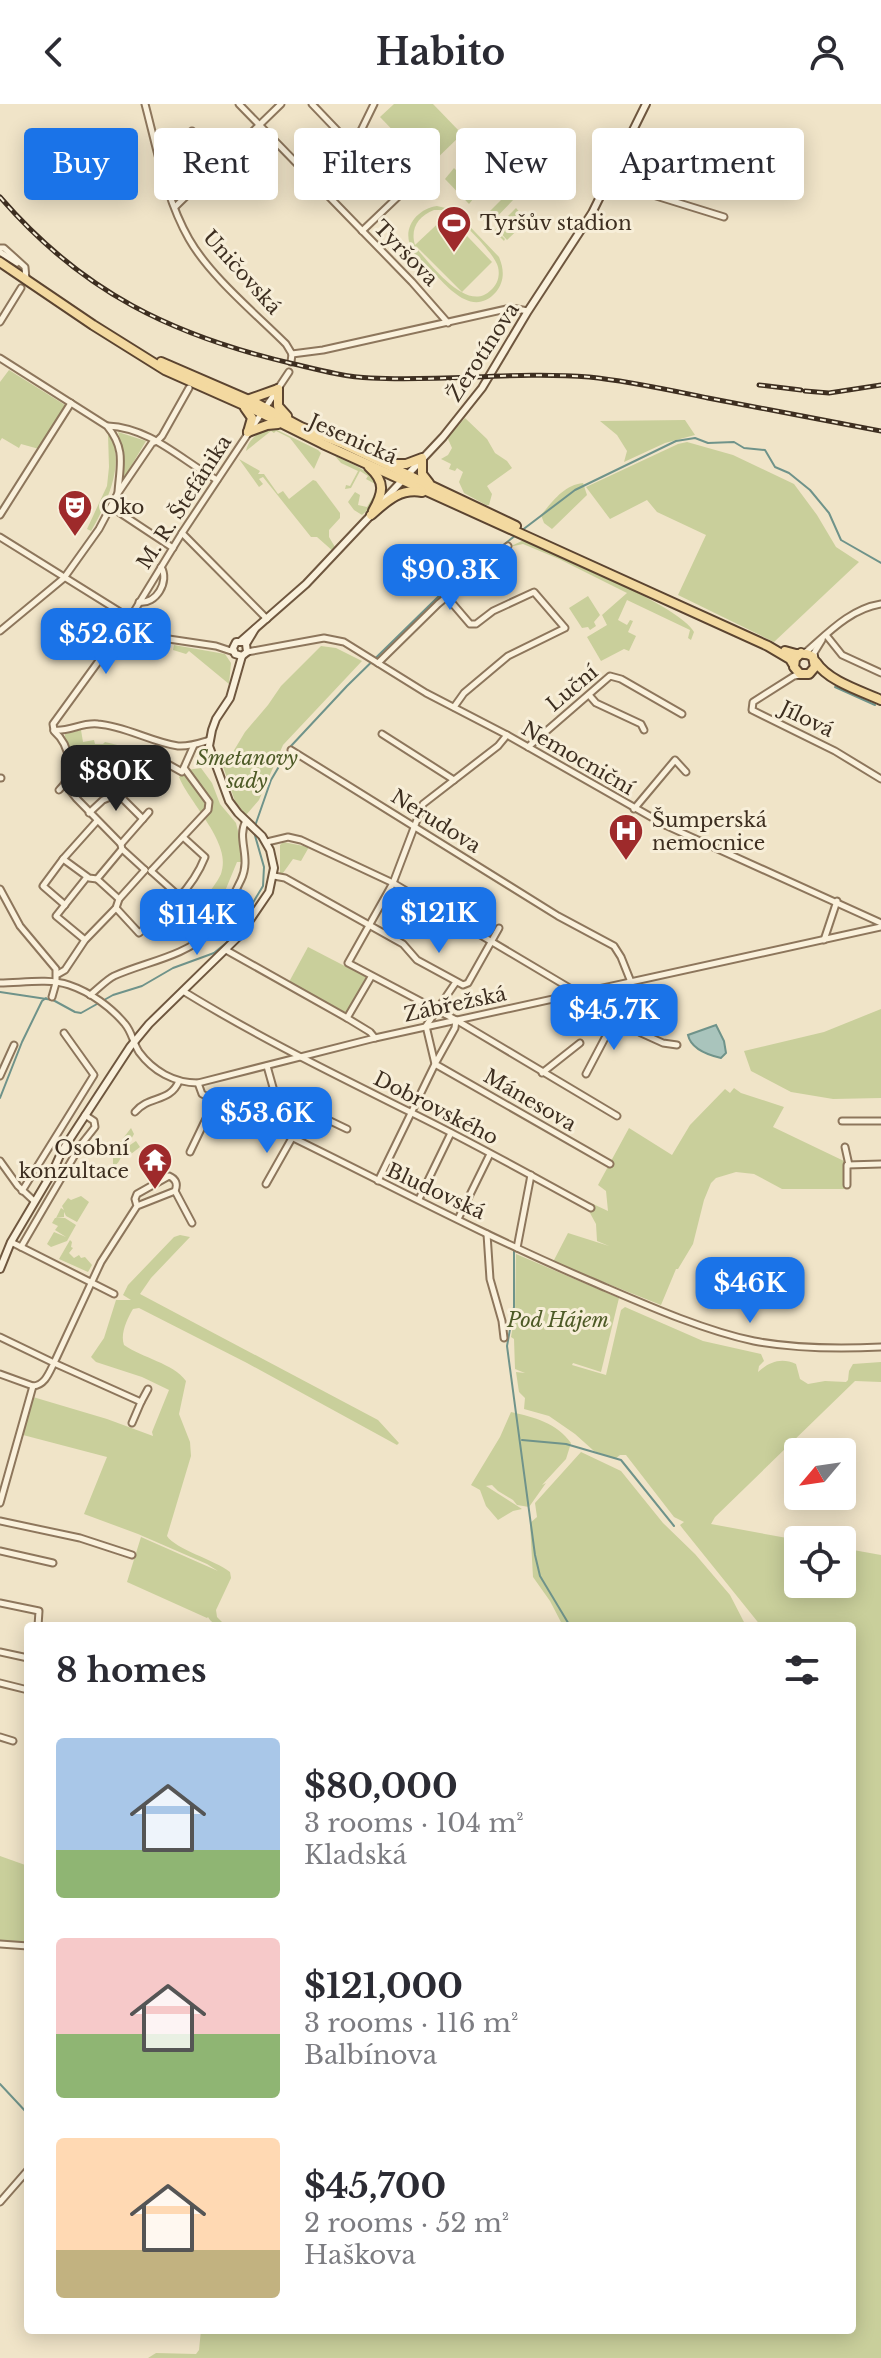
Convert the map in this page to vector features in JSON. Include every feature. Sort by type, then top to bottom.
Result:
[{"type":"main road","name":"Jesenická","points":[[0,262],[169,372],[341,443],[385,464],[404,477]]},
{"type":"main road","name":"Jesenická","points":[[148,358],[247,400],[283,425],[404,477],[768,646],[790,659],[796,671],[805,675],[817,673],[881,700]]},
{"type":"main road","points":[[247,400],[278,389],[280,409],[301,427]]},
{"type":"main road","points":[[236,401],[251,415],[248,432]]},
{"type":"main road","points":[[248,432],[267,425],[283,425]]},
{"type":"main road","points":[[385,464],[406,464],[422,458]]},
{"type":"main road","points":[[422,458],[422,475],[434,491]]},
{"type":"main road","points":[[361,460],[378,475],[382,483],[381,497],[371,515]]},
{"type":"main road","points":[[371,515],[402,493],[411,490],[434,491]]},
{"type":"main road","name":"Jesenická","points":[[768,646],[794,654],[809,654],[819,668],[840,681]]},
{"type":"main road","points":[[793,664],[796,656],[802,653]]},
{"type":"main road","points":[[805,675],[815,669],[815,661]]},
{"type":"street","name":"Uničovská","points":[[145,104],[154,137]]},
{"type":"street","name":"Tyršova","points":[[239,104],[294,160]]},
{"type":"street","points":[[175,207],[281,104]]},
{"type":"street","points":[[362,128],[374,104]]},
{"type":"street","name":"Žerotínova","points":[[634,128],[646,104]]},
{"type":"street","points":[[316,105],[336,128]]},
{"type":"street","name":"Uničovská","points":[[173,200],[189,239],[200,255],[286,344],[292,354]]},
{"type":"street","name":"Tyršova","points":[[332,200],[448,323]]},
{"type":"street","points":[[362,231],[394,200]]},
{"type":"street","name":"Žerotínova","points":[[210,740],[216,719],[230,698],[241,649],[255,629],[306,584],[443,437],[478,394],[598,200]]},
{"type":"street","points":[[669,200],[724,217]]},
{"type":"street","points":[[0,250],[4,248],[25,267],[26,279]]},
{"type":"street","points":[[0,322],[21,288]]},
{"type":"street","points":[[291,362],[292,354],[323,350],[511,308],[528,311]]},
{"type":"street","points":[[0,358],[107,426],[115,436],[121,455],[118,493]]},
{"type":"street","name":"M. R. Štefánika","points":[[54,730],[53,724],[130,618],[182,533],[289,372]]},
{"type":"street","points":[[0,631],[64,578],[189,388]]},
{"type":"street","points":[[0,515],[71,403]]},
{"type":"street","points":[[107,426],[129,429],[157,441],[217,480]]},
{"type":"street","points":[[111,507],[173,548]]},
{"type":"street","points":[[182,533],[267,619]]},
{"type":"street","name":"Nemocniční","points":[[0,537],[162,638],[241,649],[320,638],[344,642],[426,693],[507,735],[634,809],[837,901],[881,925]]},
{"type":"street","points":[[375,661],[446,596],[508,546]]},
{"type":"street","points":[[139,602],[153,600],[165,579],[161,567]]},
{"type":"street","points":[[446,596],[470,624],[476,624],[493,611],[534,592],[565,628],[508,656],[464,693],[454,707]]},
{"type":"street","points":[[802,653],[860,610],[881,604]]},
{"type":"street","points":[[255,629],[254,641],[259,648]]},
{"type":"street","points":[[815,661],[814,653],[826,635]]},
{"type":"street","points":[[826,635],[842,655],[881,673]]},
{"type":"street","name":"Jílová","points":[[778,686],[792,672],[793,664]]},
{"type":"street","name":"Luční","points":[[528,747],[613,675],[682,714]]},
{"type":"street","name":"Jílová","points":[[805,675],[795,675],[753,702],[752,710],[823,744],[881,779]]},
{"type":"street","points":[[589,695],[596,703],[641,724],[644,730]]},
{"type":"street","points":[[0,1269],[11,1242],[59,1158],[134,1042],[226,950],[265,899],[274,876],[273,859],[267,842],[229,801],[213,758],[210,740],[178,746],[94,723],[65,731],[54,730]]},
{"type":"street","points":[[54,730],[60,736],[70,760],[65,784],[59,790]]},
{"type":"street","points":[[382,734],[454,780]]},
{"type":"street","points":[[507,735],[498,746],[423,804],[393,883],[348,963],[456,1020],[617,1116]]},
{"type":"street","points":[[166,763],[182,772],[194,745]]},
{"type":"street","name":"Nerudova","points":[[291,750],[558,916],[614,946],[631,982]]},
{"type":"street","points":[[634,809],[675,760],[686,772]]},
{"type":"street","points":[[58,974],[65,970],[85,940],[116,908],[119,899],[208,810],[209,802],[184,768]]},
{"type":"street","points":[[65,784],[122,847],[180,897]]},
{"type":"street","points":[[89,813],[103,800],[115,795],[143,819]]},
{"type":"street","points":[[97,879],[149,812]]},
{"type":"street","points":[[65,905],[43,886],[97,821]]},
{"type":"street","points":[[90,995],[112,977],[177,952],[199,941],[214,927],[246,868],[242,832],[251,826]]},
{"type":"street","points":[[116,908],[139,933],[164,914],[199,872],[205,857],[183,837]]},
{"type":"street","points":[[267,842],[279,838],[301,840],[393,883],[641,1033],[663,1043],[677,1045]]},
{"type":"street","points":[[63,859],[87,877],[97,879],[119,899]]},
{"type":"street","points":[[274,876],[285,878],[403,944],[417,960],[463,985],[468,983],[499,928]]},
{"type":"street","points":[[85,940],[56,916],[87,877]]},
{"type":"street","points":[[0,889],[20,926],[56,969],[58,974],[52,997]]},
{"type":"street","points":[[824,940],[837,901]]},
{"type":"street","name":"Zábřežská","points":[[179,1081],[198,1083],[426,1026],[881,925]]},
{"type":"street","points":[[226,950],[347,1018],[375,1038]]},
{"type":"street","points":[[347,1018],[371,977]]},
{"type":"street","points":[[435,1064],[426,1026],[456,982]]},
{"type":"street","points":[[0,983],[71,985],[101,1002],[127,1025],[139,1030],[149,1024]]},
{"type":"street","name":"Dobrovského","points":[[183,991],[298,1057],[412,1112],[591,1208]]},
{"type":"street","points":[[586,1074],[616,1017]]},
{"type":"street","points":[[378,1181],[455,1028],[456,1020]]},
{"type":"street","points":[[127,1025],[142,1055],[159,1071],[179,1081],[171,1094],[142,1105],[135,1112]]},
{"type":"street","points":[[22,1191],[94,1075],[64,1033]]},
{"type":"street","points":[[542,1073],[580,1043]]},
{"type":"street","points":[[0,1076],[14,1045]]},
{"type":"street","points":[[126,1054],[142,1055]]},
{"type":"street","name":"Mánesova","points":[[435,1064],[610,1164]]},
{"type":"street","points":[[267,1066],[278,1096],[347,1129]]},
{"type":"street","name":"Bludovská","points":[[198,1083],[201,1093],[378,1181],[568,1271],[689,1321],[753,1341],[806,1348],[881,1347]]},
{"type":"street","points":[[190,1152],[215,1100]]},
{"type":"street","points":[[21,1247],[72,1159],[95,1127],[94,1121],[85,1115]]},
{"type":"street","points":[[842,1121],[881,1121]]},
{"type":"street","points":[[419,1199],[451,1133]]},
{"type":"street","points":[[266,1184],[292,1138]]},
{"type":"street","points":[[845,1147],[849,1165],[847,1185]]},
{"type":"street","points":[[458,1219],[490,1154]]},
{"type":"street","points":[[0,1161],[22,1191],[34,1201]]},
{"type":"street","points":[[849,1165],[881,1164]]},
{"type":"street","points":[[517,1248],[531,1175]]},
{"type":"street","points":[[137,1206],[137,1194],[169,1176],[175,1181],[175,1191],[192,1223]]},
{"type":"street","points":[[0,1374],[33,1386],[43,1383],[105,1254],[137,1206],[175,1191]]},
{"type":"street","points":[[487,1233],[490,1279],[504,1338]]},
{"type":"street","points":[[11,1242],[114,1294]]},
{"type":"street","points":[[0,1337],[141,1402]]},
{"type":"street","points":[[0,1503],[33,1386]]},
{"type":"street","points":[[132,1423],[148,1389]]},
{"type":"street","points":[[0,1521],[80,1538],[132,1555]]},
{"type":"street","points":[[0,1551],[53,1563]]},
{"type":"street","points":[[0,1603],[39,1611],[38,1622]]},
{"type":"street","points":[[0,1652],[24,1657]]},
{"type":"street","points":[[0,1683],[24,1689]]},
{"type":"street","points":[[0,1737],[13,1741]]},
{"type":"street","points":[[0,1944],[24,1946]]},
{"type":"street","points":[[0,2202],[24,2175]]},
{"type":"green space","points":[[394,104],[433,104],[456,128],[456,140],[440,155],[440,128],[391,128],[380,117]]},
{"type":"green space","points":[[454,168],[456,190],[445,179]]},
{"type":"green space","points":[[501,200],[513,200],[490,224],[504,241],[482,219]]},
{"type":"green space","name":"Tyršův stadion","points":[[437,206],[454,210],[499,257],[502,279],[499,288],[488,299],[471,302],[463,298],[415,254],[409,243],[409,228],[417,216]],"holes":[[[434,210],[448,212],[457,218],[496,261],[499,270],[497,282],[482,296],[472,296],[461,292],[451,285],[417,249],[416,246],[462,292],[492,262],[447,215],[415,245],[417,224]]]},
{"type":"green space","points":[[516,208],[527,221],[507,240],[496,228]]},
{"type":"green space","points":[[9,370],[65,405],[39,449],[21,444],[19,448],[2,438],[0,441],[0,382]]},
{"type":"green space","points":[[465,418],[512,468],[487,486],[492,494],[489,505],[464,493],[459,482],[463,472],[457,468],[455,471],[449,469],[451,464],[441,459],[452,448],[449,436]]},
{"type":"green space","points":[[685,420],[695,435],[665,443],[624,462],[627,451],[617,435],[600,421]]},
{"type":"green space","points":[[274,426],[321,453],[314,469],[290,438],[276,431],[271,431],[246,451],[257,435]]},
{"type":"green space","points":[[118,432],[146,441],[124,478],[123,450]]},
{"type":"green space","points":[[108,434],[114,445],[115,470],[108,497],[91,531],[87,529],[107,486]]},
{"type":"green space","points":[[687,442],[733,455],[794,484],[836,547],[859,562],[774,642],[678,595],[706,535],[657,512],[647,500],[610,519],[586,487]]},
{"type":"green space","points":[[335,456],[366,472],[377,485],[360,471],[351,488],[345,489],[358,471],[341,463]]},
{"type":"green space","points":[[239,459],[260,471],[258,474],[264,474],[278,494],[283,491],[289,499],[313,480],[316,481],[340,513],[340,518],[329,530],[334,552],[317,537],[311,537],[263,477],[259,479],[263,484],[259,487]]},
{"type":"green space","points":[[583,483],[587,495],[552,529],[544,523],[541,515],[555,499],[570,487]]},
{"type":"green space","points":[[377,489],[373,504],[362,515],[348,502],[355,492],[360,495],[358,505],[367,507]]},
{"type":"green space","points":[[524,540],[667,609],[685,621],[694,632],[691,640],[688,638],[690,630],[627,600],[618,620],[627,625],[630,620],[633,621],[628,632],[636,636],[629,651],[624,649],[601,661],[587,637],[607,625],[602,615],[627,593],[523,544],[509,547]]},
{"type":"green space","points":[[588,596],[600,615],[594,622],[596,626],[590,630],[588,627],[582,628],[569,608]]},
{"type":"green space","points":[[174,645],[225,654],[231,663],[229,684],[189,651],[186,654],[173,650]]},
{"type":"green space","name":"Smetanovy sady","points":[[321,646],[336,648],[362,661],[283,745],[259,800],[246,815],[235,801],[220,758],[233,752],[281,686]]},
{"type":"green space","points":[[81,730],[83,742],[105,742],[158,755],[166,760],[162,768],[101,754],[93,755],[83,766],[75,767],[65,734]]},
{"type":"green space","points":[[201,768],[212,783],[220,804],[236,823],[243,851],[243,862],[237,862],[223,896],[218,896],[211,909],[203,900],[221,874],[221,850],[209,824],[179,777],[187,770]]},
{"type":"green space","points":[[283,842],[309,847],[301,861],[293,859],[283,873],[285,877],[280,876],[280,845]]},
{"type":"green space","points":[[308,947],[366,977],[347,1013],[289,982]]},
{"type":"green space","points":[[881,1009],[881,1098],[833,1099],[791,1092],[751,1071],[744,1051],[824,1032]]},
{"type":"green space","points":[[734,1088],[784,1107],[773,1127],[844,1161],[844,1189],[782,1189],[754,1174],[736,1172],[716,1178],[704,1200],[693,1244],[676,1269],[661,1305],[553,1262],[568,1233],[609,1246],[597,1241],[596,1224],[590,1213],[593,1204],[608,1211],[606,1191],[598,1185],[629,1128],[672,1155],[690,1125],[725,1089],[730,1093]]},
{"type":"green space","points":[[131,1128],[134,1134],[129,1143],[136,1141],[140,1147],[131,1154],[126,1150],[127,1145],[113,1167],[113,1147]]},
{"type":"green space","points":[[81,1196],[89,1202],[77,1222],[64,1212],[64,1217],[56,1218],[61,1208],[64,1210],[62,1206],[68,1198],[71,1200]]},
{"type":"green space","points":[[55,1218],[65,1218],[76,1225],[67,1241],[51,1247],[47,1244],[54,1232],[66,1237],[55,1230],[58,1226],[52,1223]]},
{"type":"green space","points":[[174,1237],[190,1237],[140,1294],[378,1420],[399,1443],[397,1445],[139,1308],[133,1309],[126,1322],[124,1345],[165,1365],[186,1381],[179,1414],[190,1442],[191,1456],[167,1536],[230,1572],[231,1578],[216,1610],[222,1622],[212,1622],[208,1617],[127,1582],[141,1537],[218,1571],[138,1534],[84,1514],[107,1457],[23,1435],[33,1397],[153,1436],[169,1390],[142,1377],[96,1362],[91,1357],[104,1338],[116,1300],[131,1300],[123,1295],[128,1285]]},
{"type":"green space","points":[[70,1240],[73,1248],[69,1253],[74,1258],[79,1255],[85,1257],[92,1265],[88,1272],[59,1259]]},
{"type":"green space","name":"Pod Hájem","points":[[516,1254],[619,1298],[601,1372],[572,1365],[606,1375],[621,1310],[625,1307],[703,1341],[761,1354],[764,1361],[758,1372],[776,1362],[796,1364],[800,1379],[808,1384],[846,1382],[853,1364],[881,1362],[881,1382],[855,1381],[796,1438],[784,1438],[784,1450],[711,1524],[784,1537],[784,1598],[856,1598],[856,1551],[881,1555],[881,2358],[148,2358],[156,2353],[196,2354],[201,2334],[856,2334],[856,1622],[758,1622],[680,1525],[684,1522],[674,1517],[626,1455],[615,1459],[594,1451],[549,1416],[524,1409],[525,1398],[519,1392],[516,1372],[525,1373],[515,1369],[514,1339],[511,1337],[515,1314]]},
{"type":"green space","points":[[511,1412],[552,1426],[571,1443],[566,1459],[542,1485],[546,1483],[529,1507],[517,1505],[492,1485],[486,1486],[522,1509],[498,1520],[486,1506],[480,1490],[471,1485]]},
{"type":"green space","points":[[581,1452],[621,1471],[663,1523],[730,1595],[744,1622],[561,1622],[533,1577],[530,1523],[537,1517],[535,1503]]},
{"type":"green space","points":[[0,1856],[24,1865],[24,1944],[0,1941]]},
{"type":"water","points":[[716,1025],[726,1053],[721,1058],[696,1048],[688,1035]]},
{"type":"waterway","points":[[521,531],[575,490],[676,441],[695,438],[708,443],[734,442],[744,448],[765,450],[775,467],[789,473],[810,490],[829,513],[841,540],[881,563]]},
{"type":"waterway","points":[[255,826],[271,780],[291,746],[439,596],[516,535]]},
{"type":"waterway","points":[[835,687],[875,705]]},
{"type":"waterway","points":[[0,992],[53,1000],[81,1013],[113,995],[142,986],[173,968],[214,953],[231,939],[263,886],[264,867],[254,832]]},
{"type":"waterway","points":[[0,1098],[22,1042],[46,998]]},
{"type":"waterway","points":[[514,1251],[514,1307],[507,1346],[535,1555],[540,1576],[568,1622]]},
{"type":"waterway","points":[[522,1440],[566,1444],[621,1460],[674,1526]]},
{"type":"waterway","points":[[0,2084],[24,2110]]},
{"type":"railway","points":[[0,197],[64,259],[132,306],[169,324],[250,353],[361,377],[426,379],[562,375],[604,379],[881,431]]},
{"type":"railway","points":[[759,385],[801,390]]},
{"type":"railway","points":[[805,391],[829,393],[881,385]]},
{"type":"place","name":"Tyršův stadion","points":[[454,254]]},
{"type":"place","name":"Oko","points":[[75,538]]},
{"type":"place","name":"Šumperská nemocnice","points":[[626,862]]},
{"type":"place","name":"Osobní konzultace","points":[[155,1191]]}]
